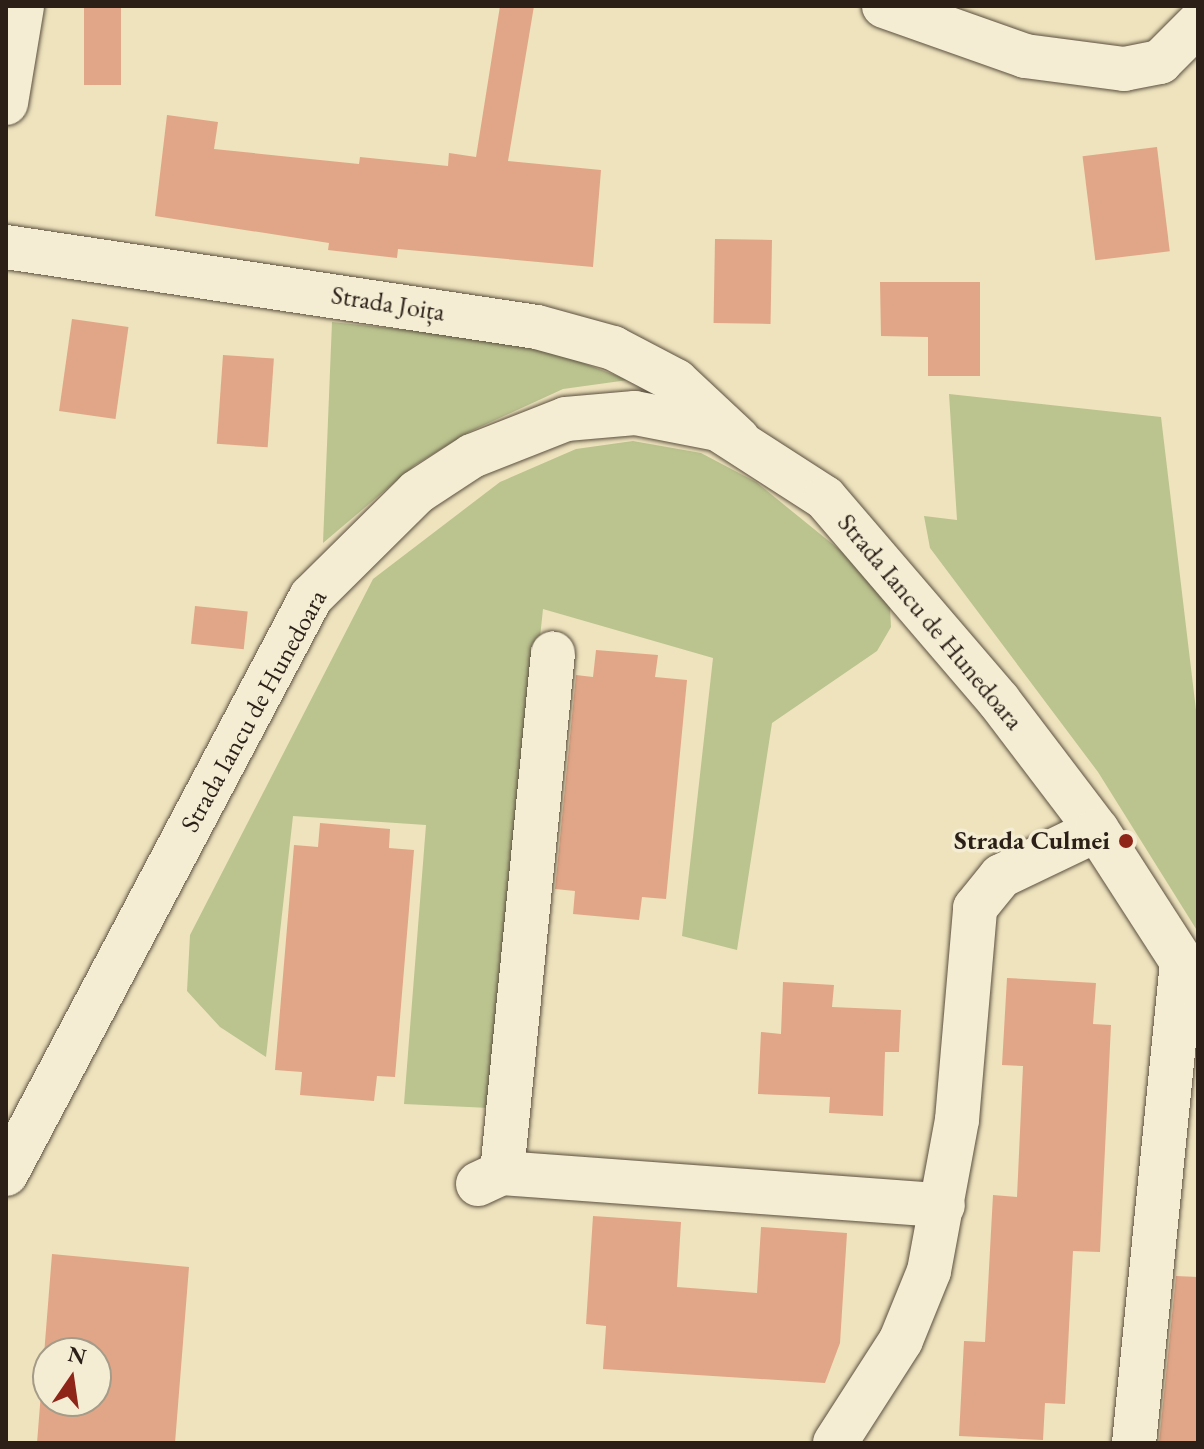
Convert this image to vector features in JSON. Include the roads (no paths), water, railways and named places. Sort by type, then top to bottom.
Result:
[{"type":"street","points":[[6,103],[22,6]]},
{"type":"street","points":[[884,6],[1025,56],[1124,69],[1160,62],[1198,24]]},
{"type":"street","name":"Strada Joița","points":[[6,247],[537,327],[613,348],[676,381],[738,439]]},
{"type":"street","name":"Strada Iancu de Hunedoara","points":[[6,1174],[311,597],[359,543],[417,492],[472,456],[566,419],[646,415],[738,439],[825,498],[879,553],[1097,830],[1190,974]]},
{"type":"street","points":[[553,653],[489,1178],[943,1205]]},
{"type":"street","points":[[835,1443],[901,1340],[929,1271],[943,1205],[975,908],[1001,876],[1097,830]]},
{"type":"street","points":[[1134,1443],[1190,974]]},
{"type":"place","name":"Strada Culmei","points":[[1126,841]]}]
